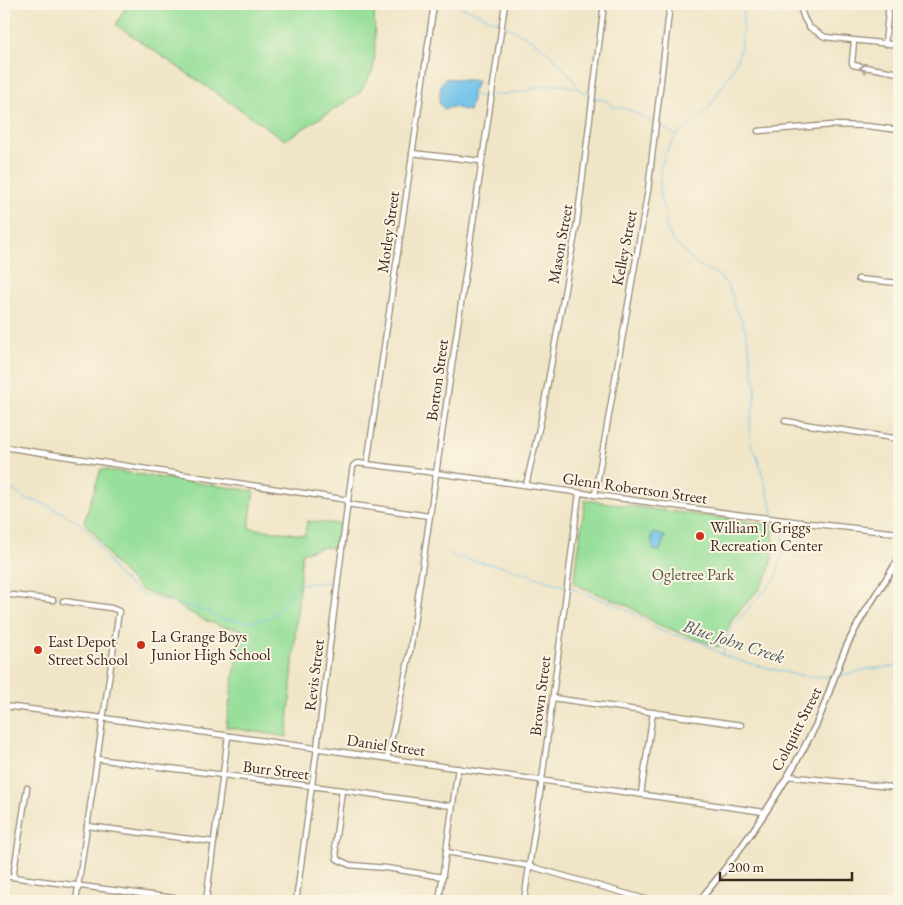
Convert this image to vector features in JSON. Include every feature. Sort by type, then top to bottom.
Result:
[{"type":"street","name":"Motley Street","points":[[367,464],[434,4]]},
{"type":"street","name":"Borton Street","points":[[387,758],[410,651],[505,4]]},
{"type":"street","name":"Mason Street","points":[[526,485],[577,222],[604,4]]},
{"type":"street","name":"Kelley Street","points":[[594,495],[648,190],[670,4]]},
{"type":"street","points":[[799,4],[809,27],[825,37],[899,45]]},
{"type":"street","points":[[886,44],[889,4]]},
{"type":"street","points":[[854,41],[853,65],[899,73]]},
{"type":"street","points":[[758,131],[832,124],[899,130]]},
{"type":"street","points":[[412,154],[481,161]]},
{"type":"street","points":[[858,279],[899,283]]},
{"type":"street","points":[[785,421],[899,440]]},
{"type":"street","points":[[4,448],[429,516]]},
{"type":"street","name":"Revis Street","points":[[296,901],[353,466],[357,463],[367,464]]},
{"type":"street","name":"Glenn Robertson Street","points":[[367,464],[579,494],[899,533]]},
{"type":"street","name":"Brown Street","points":[[524,901],[542,780],[579,494]]},
{"type":"street","name":"Colquitt Street","points":[[699,901],[739,850],[787,776],[816,723],[838,665],[854,631],[899,560]]},
{"type":"street","points":[[4,612],[5,594],[54,600]]},
{"type":"street","points":[[63,601],[111,608],[119,611],[76,901]]},
{"type":"street","points":[[553,698],[741,725]]},
{"type":"street","name":"Daniel Street","points":[[4,706],[103,718],[764,812]]},
{"type":"street","points":[[641,794],[653,712]]},
{"type":"street","points":[[206,901],[228,736]]},
{"type":"street","name":"Burr Street","points":[[97,760],[342,790],[452,806]]},
{"type":"street","points":[[439,901],[458,768]]},
{"type":"street","points":[[787,776],[899,788]]},
{"type":"street","points":[[14,877],[27,788]]},
{"type":"street","points":[[342,790],[335,844],[337,859],[350,865],[386,868],[443,877]]},
{"type":"street","points":[[87,826],[214,842]]},
{"type":"street","points":[[446,852],[529,866],[652,901]]},
{"type":"street","points":[[4,876],[197,901]]},
{"type":"green space","points":[[127,4],[374,4],[375,49],[373,70],[360,93],[285,140],[116,25]]},
{"type":"green space","points":[[101,469],[254,491],[249,528],[305,535],[307,521],[341,524],[338,548],[323,547],[302,553],[287,737],[226,727],[241,629],[220,626],[202,619],[168,600],[141,590],[114,563],[95,534],[84,522]]},
{"type":"green space","name":"Ogletree Park","points":[[585,500],[773,525],[773,556],[768,574],[761,587],[733,618],[719,647],[659,625],[628,606],[574,584]]},
{"type":"water","points":[[446,78],[478,80],[472,92],[469,111],[453,107],[444,109],[439,103],[441,84]]},
{"type":"water","points":[[653,533],[665,536],[660,551],[653,550],[651,536]]},
{"type":"waterway","points":[[454,4],[501,23]]},
{"type":"waterway","points":[[743,4],[740,51],[735,65],[711,105],[690,126],[676,136],[665,154],[660,171],[660,197],[664,209],[665,224],[673,241],[699,266],[717,274],[729,287],[734,307],[742,322],[756,384],[750,421],[750,439],[752,448],[757,456],[773,512],[777,518]]},
{"type":"waterway","points":[[504,25],[533,41],[548,52],[568,73],[578,88]]},
{"type":"waterway","points":[[493,95],[523,92],[544,85],[565,85],[591,95]]},
{"type":"waterway","points":[[471,93],[482,97],[489,96]]},
{"type":"waterway","points":[[594,97],[605,100],[614,107],[628,109],[654,123]]},
{"type":"waterway","points":[[658,124],[676,135]]},
{"type":"waterway","name":"Blue John Creek","points":[[4,484],[26,499],[40,502],[81,524],[94,538],[115,572],[140,594],[147,596]]},
{"type":"waterway","points":[[723,655],[727,636],[733,625],[776,578],[784,546],[782,525],[779,521]]},
{"type":"waterway","name":"Blue John Creek","points":[[449,553],[455,557],[505,567],[564,586]]},
{"type":"waterway","name":"Blue John Creek","points":[[154,598],[209,612],[221,619],[253,622],[268,618],[278,611],[298,584],[329,582]]},
{"type":"waterway","name":"Blue John Creek","points":[[570,588],[612,603],[639,616],[660,631],[701,642],[723,655],[796,675],[831,677]]},
{"type":"waterway","name":"Blue John Creek","points":[[838,676],[869,669],[899,666]]},
{"type":"place","name":"William J Griggs Recreation Center","points":[[700,536]]},
{"type":"place","name":"La Grange Boys Junior High School","points":[[141,645]]},
{"type":"place","name":"East Depot Street School","points":[[38,650]]}]
